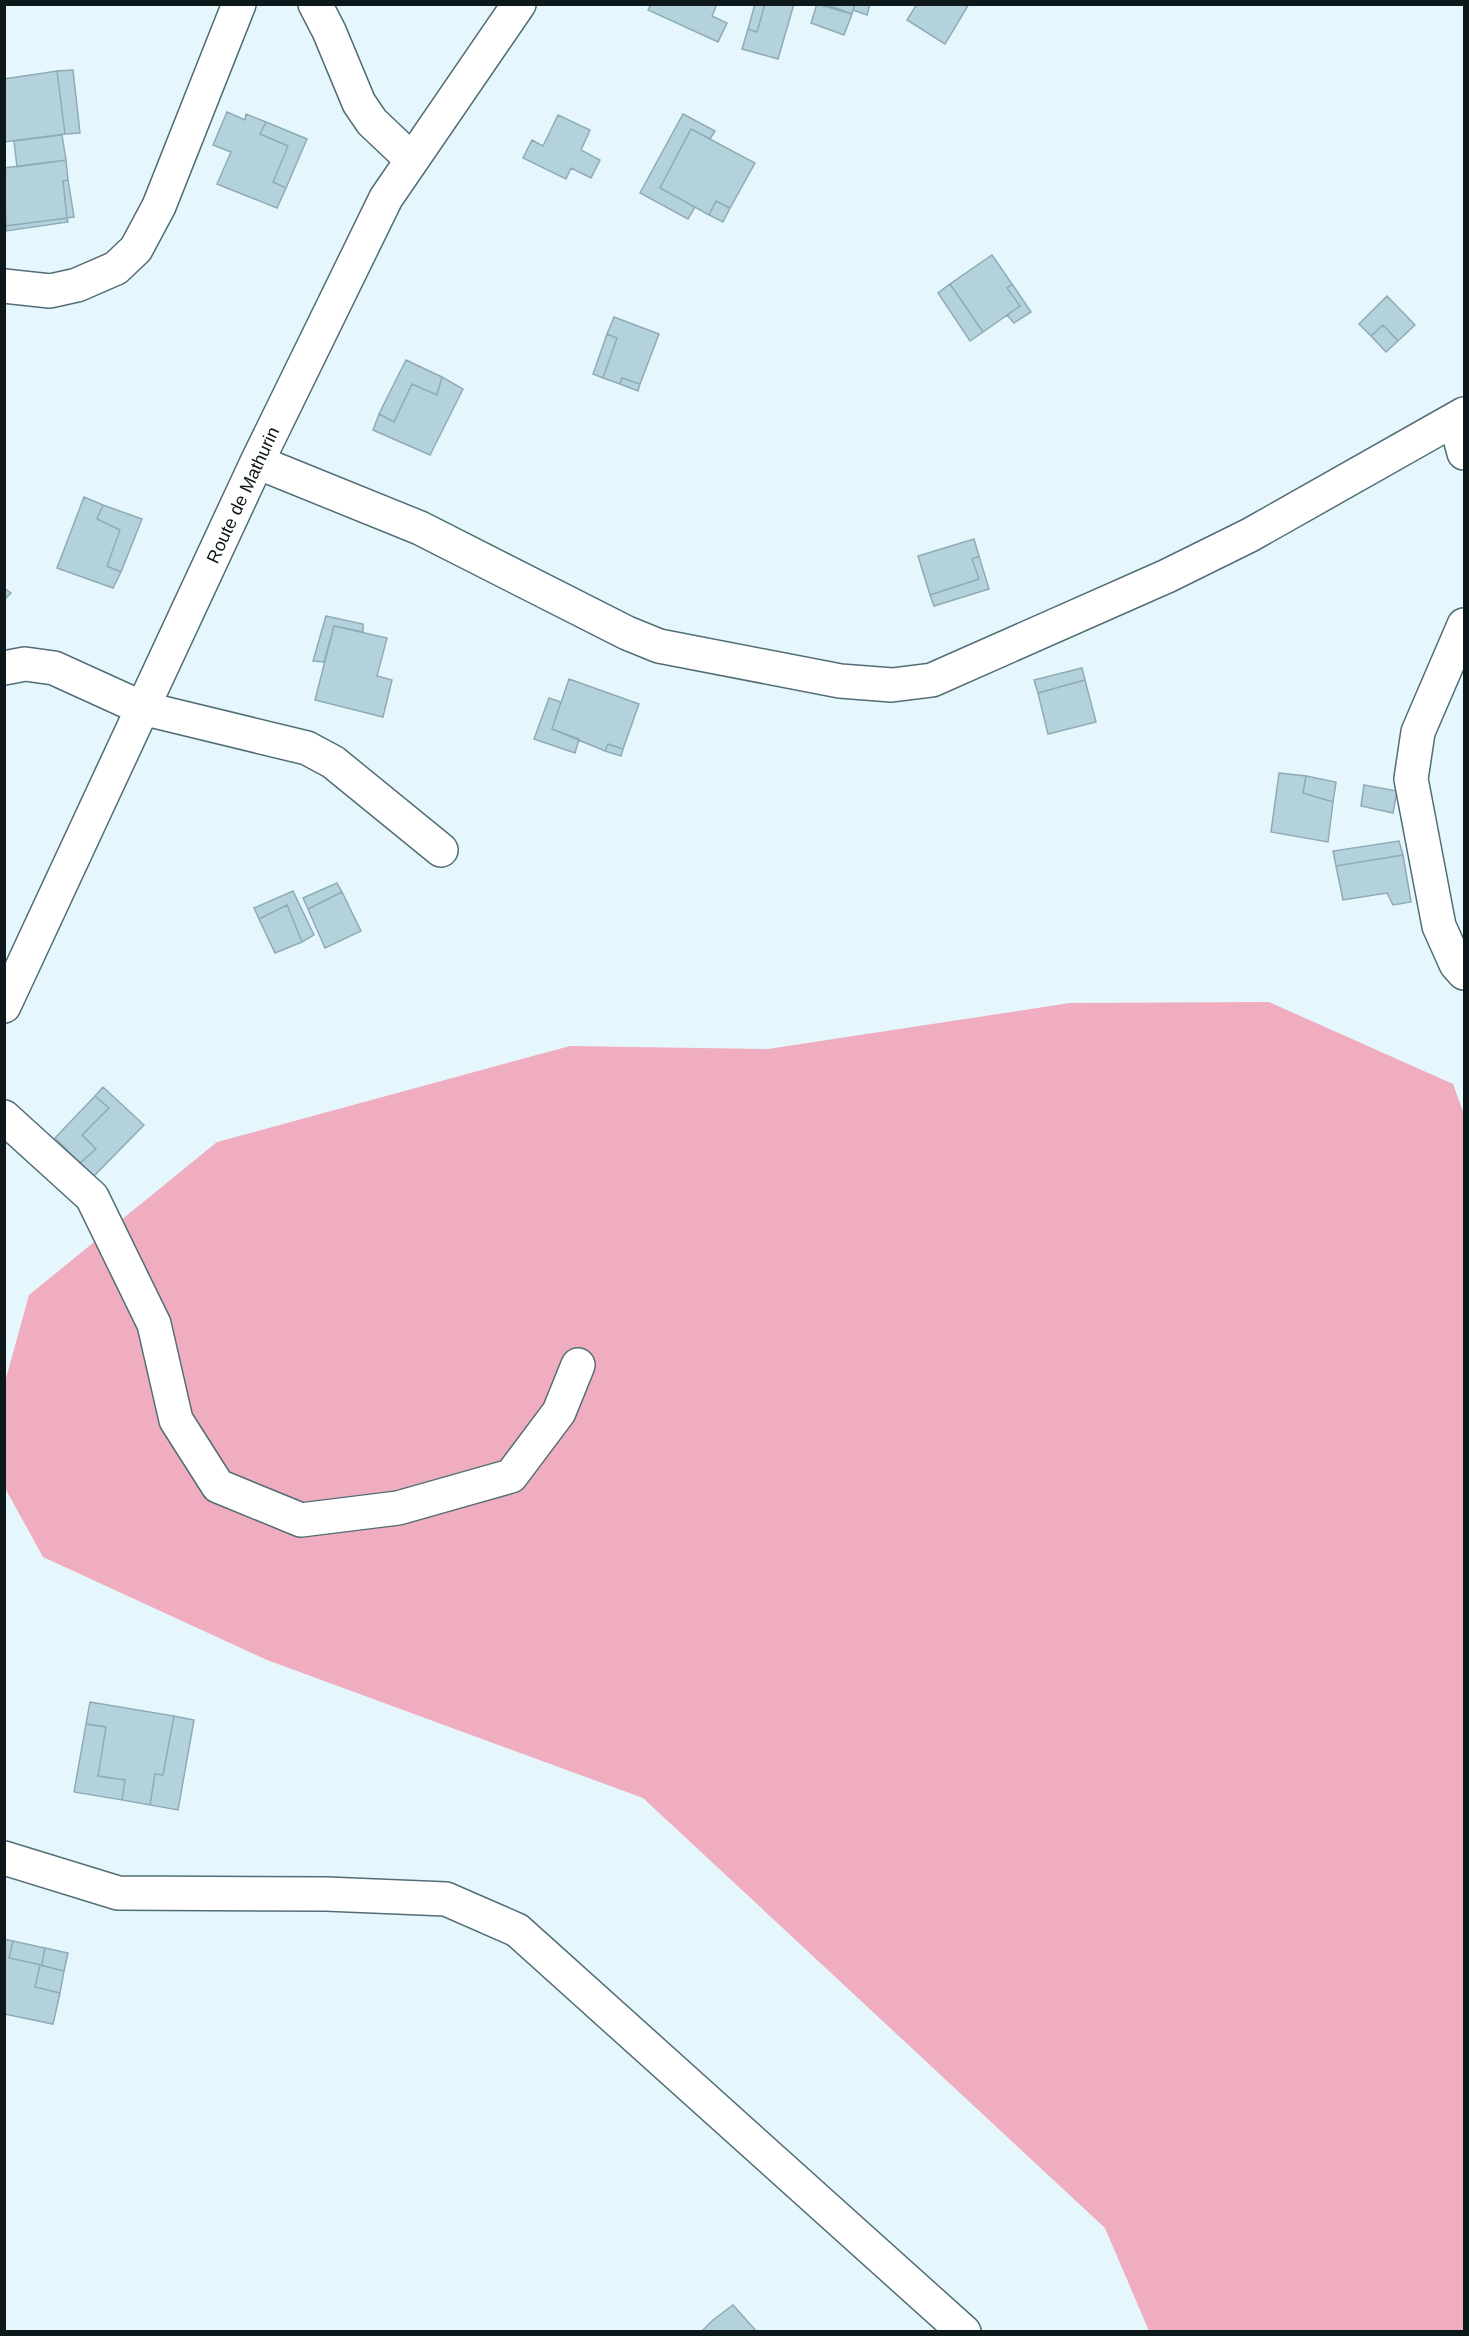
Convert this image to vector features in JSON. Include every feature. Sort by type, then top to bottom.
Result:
[{"type":"street","points":[[4,286],[50,291],[77,285],[116,268],[136,249],[159,206],[239,4]]},
{"type":"street","points":[[315,4],[329,31],[358,103],[372,122],[411,159]]},
{"type":"street","name":"Route de Mathurin","points":[[4,1006],[258,462],[386,198],[519,4]]},
{"type":"street","points":[[258,462],[420,528],[627,633],[659,646],[840,681],[892,685],[932,680],[1167,576],[1250,535],[1460,417],[1464,453]]},
{"type":"street","points":[[1464,625],[1418,732],[1411,779],[1439,926],[1456,964],[1464,973]]},
{"type":"street","points":[[4,668],[25,664],[54,668],[142,708],[308,748],[333,762],[441,850]]},
{"type":"street","points":[[4,1117],[92,1197],[154,1324],[176,1420],[218,1485],[301,1520],[398,1508],[511,1476],[559,1412],[578,1365]]},
{"type":"street","points":[[4,1858],[118,1893],[326,1894],[446,1899],[517,1930],[964,2331]]},
{"type":"shaded area","points":[[1269,1002],[1453,1084],[1464,1114],[1464,2331],[1149,2331],[1105,2228],[643,1798],[267,1660],[43,1557],[5,1488],[5,1382],[29,1295],[217,1142],[570,1046],[768,1049],[1070,1003]]},
{"type":"building","points":[[651,4],[717,4],[712,16],[727,23],[718,42],[648,10]]},
{"type":"building","points":[[755,4],[765,4],[757,32],[748,29]]},
{"type":"building","points":[[765,4],[794,4],[778,59],[742,49],[748,29],[757,32]]},
{"type":"building","points":[[817,4],[852,14],[844,35],[811,23]]},
{"type":"building","points":[[824,4],[855,4],[852,14]]},
{"type":"building","points":[[855,4],[870,4],[867,15],[853,10]]},
{"type":"building","points":[[917,4],[969,4],[945,44],[907,20]]},
{"type":"building","points":[[73,70],[80,133],[65,134],[57,71]]},
{"type":"building","points":[[57,71],[65,134],[4,142],[4,79]]},
{"type":"building","points":[[227,112],[245,120],[246,114],[266,122],[260,134],[288,146],[273,182],[286,188],[277,208],[217,184],[231,152],[213,145]]},
{"type":"building","points":[[683,114],[715,131],[710,139],[691,129],[660,188],[695,207],[688,219],[640,193]]},
{"type":"building","points":[[558,115],[590,130],[581,150],[600,160],[591,178],[571,168],[566,179],[523,158],[532,140],[543,146]]},
{"type":"building","points":[[266,122],[307,139],[286,188],[273,182],[288,146],[260,134]]},
{"type":"building","points":[[691,129],[755,163],[730,208],[716,201],[709,215],[660,188]]},
{"type":"building","points":[[62,135],[66,160],[17,167],[14,141]]},
{"type":"building","points":[[66,160],[68,180],[63,181],[67,218],[6,226],[4,168]]},
{"type":"building","points":[[68,180],[74,217],[67,218],[63,181]]},
{"type":"building","points":[[716,201],[730,208],[723,222],[709,215]]},
{"type":"building","points":[[67,218],[68,222],[6,231],[6,226]]},
{"type":"building","points":[[992,255],[1012,284],[1007,288],[1020,306],[983,332],[950,284]]},
{"type":"building","points":[[950,284],[983,332],[970,341],[938,293]]},
{"type":"building","points":[[1012,284],[1031,312],[1014,323],[1007,315],[1020,306],[1007,288]]},
{"type":"building","points":[[1387,296],[1415,325],[1398,341],[1383,325],[1371,336],[1359,324]]},
{"type":"building","points":[[614,317],[659,334],[640,384],[622,378],[620,384],[603,378],[617,338],[607,334]]},
{"type":"building","points":[[1383,325],[1398,341],[1386,352],[1371,336]]},
{"type":"building","points":[[607,334],[617,338],[603,378],[593,374]]},
{"type":"building","points":[[406,360],[442,377],[437,395],[412,384],[394,422],[379,414]]},
{"type":"building","points":[[442,377],[463,389],[430,455],[373,430],[379,414],[394,422],[412,384],[437,395]]},
{"type":"building","points":[[622,378],[640,384],[638,391],[620,384]]},
{"type":"building","points":[[84,497],[103,505],[97,519],[120,530],[107,566],[121,572],[113,588],[57,568]]},
{"type":"building","points":[[103,505],[142,519],[121,572],[107,566],[120,530],[97,519]]},
{"type":"building","points":[[974,539],[979,556],[972,559],[979,579],[930,595],[918,556]]},
{"type":"building","points":[[979,556],[989,589],[934,606],[930,595],[979,579],[972,559]]},
{"type":"building","points":[[4,588],[11,593],[4,600]]},
{"type":"building","points":[[326,616],[363,624],[363,632],[334,626],[324,662],[313,661]]},
{"type":"building","points":[[334,626],[387,638],[377,676],[392,680],[383,717],[315,700]]},
{"type":"building","points":[[1082,668],[1085,680],[1038,693],[1034,680]]},
{"type":"building","points":[[569,679],[639,704],[623,749],[608,744],[605,751],[552,729]]},
{"type":"building","points":[[1085,680],[1096,722],[1048,734],[1038,693]]},
{"type":"building","points":[[549,698],[561,702],[552,729],[579,739],[575,753],[534,739]]},
{"type":"building","points":[[608,744],[623,749],[621,756],[605,751]]},
{"type":"building","points":[[1279,773],[1306,776],[1303,793],[1333,802],[1328,842],[1271,832]]},
{"type":"building","points":[[1306,776],[1336,782],[1333,802],[1303,793]]},
{"type":"building","points":[[1364,785],[1397,791],[1393,813],[1361,806]]},
{"type":"building","points":[[1399,841],[1403,855],[1336,866],[1333,851]]},
{"type":"building","points":[[1403,855],[1411,902],[1393,905],[1387,893],[1343,900],[1336,866]]},
{"type":"building","points":[[337,883],[342,892],[308,909],[303,898]]},
{"type":"building","points":[[293,891],[314,935],[302,942],[287,905],[259,919],[254,908]]},
{"type":"building","points":[[342,892],[361,931],[325,948],[308,909]]},
{"type":"building","points":[[287,905],[302,942],[275,953],[259,919]]},
{"type":"building","points":[[103,1087],[144,1125],[94,1176],[80,1163],[96,1149],[82,1135],[109,1108],[95,1096]]},
{"type":"building","points":[[95,1096],[109,1108],[82,1135],[96,1149],[80,1163],[55,1138]]},
{"type":"building","points":[[90,1702],[174,1716],[163,1775],[155,1774],[150,1805],[122,1800],[125,1780],[98,1776],[106,1727],[86,1724]]},
{"type":"building","points":[[174,1716],[194,1720],[178,1810],[150,1805],[155,1774],[163,1775]]},
{"type":"building","points":[[86,1724],[106,1727],[98,1776],[125,1780],[122,1800],[74,1792]]},
{"type":"building","points":[[4,1939],[13,1941],[9,1958],[42,1965],[45,1948],[68,1953],[64,1971],[40,1965],[35,1987],[60,1993],[53,2024],[4,2014]]},
{"type":"building","points":[[13,1941],[45,1948],[42,1965],[9,1958]]},
{"type":"building","points":[[40,1965],[64,1971],[60,1993],[35,1987]]},
{"type":"building","points":[[733,2305],[757,2332],[701,2332],[713,2320]]}]
